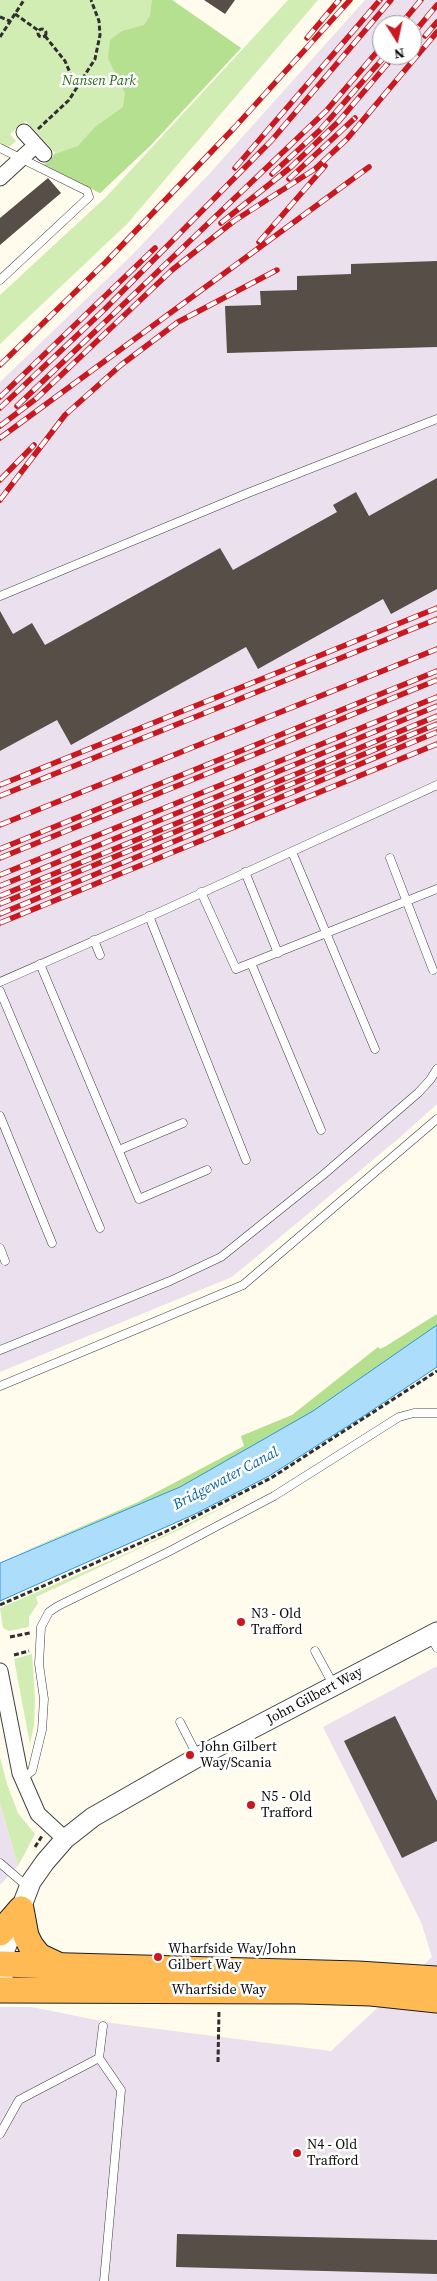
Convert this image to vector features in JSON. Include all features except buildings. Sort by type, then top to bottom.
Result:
[{"type":"highway","points":[[0,1933],[25,1898]]},
{"type":"highway","points":[[25,1898],[26,1936],[39,1956],[58,1965]]},
{"type":"highway","name":"Wharfside Way","points":[[1,1964],[358,1974],[437,1979]]},
{"type":"highway","name":"Wharfside Way","points":[[1,1990],[219,1989],[371,1993],[437,2000]]},
{"type":"street","points":[[0,178],[33,142]]},
{"type":"street","name":"John Gilbert Way","points":[[1,1990],[1,1964],[25,1898],[45,1862],[65,1839],[93,1817],[198,1757],[334,1686],[435,1639]]},
{"type":"street","points":[[0,1671],[22,1779],[38,1814],[65,1839]]},
{"type":"lane","points":[[0,148],[87,191],[89,197],[0,280]]},
{"type":"lane","points":[[0,596],[248,493],[437,419]]},
{"type":"lane","points":[[0,982],[437,785]]},
{"type":"lane","points":[[292,852],[375,1048]]},
{"type":"lane","points":[[390,858],[433,970]]},
{"type":"lane","points":[[245,872],[278,953]]},
{"type":"lane","points":[[201,892],[236,969],[437,889]]},
{"type":"lane","points":[[149,916],[246,1160]]},
{"type":"lane","points":[[94,940],[100,955]]},
{"type":"lane","points":[[252,963],[321,1130]]},
{"type":"lane","points":[[40,964],[139,1199],[207,1170]]},
{"type":"lane","points":[[0,991],[100,1228]]},
{"type":"lane","points":[[0,1350],[170,1281],[221,1257],[323,1175],[418,1093],[437,1069]]},
{"type":"lane","points":[[0,1116],[52,1243]]},
{"type":"lane","points":[[0,1386],[243,1285],[437,1119]]},
{"type":"lane","points":[[118,1150],[183,1123]]},
{"type":"lane","points":[[0,1248],[5,1262]]},
{"type":"lane","points":[[22,1779],[32,1771],[42,1730],[44,1698],[39,1664],[41,1627],[49,1612],[274,1496],[400,1417],[414,1413],[437,1413]]},
{"type":"lane","points":[[315,1651],[334,1686]]},
{"type":"lane","points":[[180,1722],[198,1757]]},
{"type":"lane","points":[[0,1863],[25,1898]]},
{"type":"lane","points":[[103,2026],[99,2058],[120,2090],[104,2281]]},
{"type":"lane","points":[[0,2134],[19,2100],[99,2058]]},
{"type":"path","points":[[0,37],[24,0]]},
{"type":"path","points":[[33,142],[77,89],[95,59],[99,47],[99,21],[91,0]]},
{"type":"path","points":[[15,14],[39,31],[39,36],[45,36],[65,62],[77,89]]},
{"type":"path","points":[[0,17],[10,21]]},
{"type":"path","points":[[0,1605],[165,1532],[270,1478],[437,1371]]},
{"type":"path","points":[[10,1637],[30,1633]]},
{"type":"path","points":[[14,1654],[32,1650]]},
{"type":"path","points":[[218,2062],[219,1989]]},
{"type":"shaded area","points":[[365,0],[437,0],[437,1104],[398,1139],[232,1277],[0,1372],[0,382],[132,255],[210,173]]},
{"type":"shaded area","points":[[437,1666],[437,2281],[0,2281],[0,2007],[32,2007],[111,2023],[331,2051],[432,1957],[421,1922],[323,1727]]},
{"type":"shaded area","points":[[0,1803],[18,1866],[0,1885]]},
{"type":"green space","name":"Nansen Park","points":[[0,0],[172,0],[241,48],[150,146],[100,193],[44,165],[55,153],[26,121],[10,134],[16,141],[8,148],[0,143]]},
{"type":"green space","points":[[152,0],[172,0],[241,48],[150,146],[100,193],[44,165],[55,154],[78,146],[95,127],[123,107],[125,93],[108,58],[110,40],[122,31],[144,25],[150,16]]},
{"type":"green space","points":[[288,0],[318,0],[127,224],[0,344],[0,295],[106,197]]},
{"type":"green space","points":[[437,1314],[437,1325],[313,1411],[180,1487],[9,1558],[136,1503],[244,1446],[241,1436],[292,1415],[378,1347],[380,1349],[386,1346]]},
{"type":"green space","points":[[260,1489],[183,1528],[36,1597],[38,1603],[29,1617],[29,1627],[9,1631],[3,1628],[0,1608],[130,1552]]},
{"type":"green space","points":[[32,1654],[35,1699],[34,1725],[30,1744],[14,1659]]},
{"type":"green space","points":[[0,1757],[7,1784],[18,1813],[35,1834],[18,1866],[0,1803]]},
{"type":"water","name":"Bridgewater Canal","points":[[437,1325],[437,1367],[269,1476],[195,1514],[0,1601],[0,1563],[180,1487],[313,1411]]},
{"type":"railway","points":[[307,38],[339,0]]},
{"type":"railway","points":[[0,365],[106,262],[235,127],[350,0]]},
{"type":"railway","points":[[235,168],[380,0]]},
{"type":"railway","points":[[0,408],[105,309],[272,140],[391,0]]},
{"type":"railway","points":[[408,15],[421,0]]},
{"type":"railway","points":[[422,23],[437,5]]},
{"type":"railway","points":[[425,36],[437,22]]},
{"type":"railway","points":[[0,426],[37,398],[172,270],[234,221],[315,169],[347,139],[437,32]]},
{"type":"railway","points":[[17,406],[326,111],[372,58]]},
{"type":"railway","points":[[272,174],[320,130],[377,65]]},
{"type":"railway","points":[[221,223],[291,167],[339,121],[387,65]]},
{"type":"railway","points":[[289,179],[355,118]]},
{"type":"railway","points":[[259,242],[325,166]]},
{"type":"railway","points":[[0,438],[369,167]]},
{"type":"railway","points":[[0,397],[155,248]]},
{"type":"railway","points":[[0,500],[65,415],[121,365],[178,322],[277,270]]},
{"type":"railway","points":[[0,480],[34,445]]},
{"type":"railway","points":[[0,785],[437,608]]},
{"type":"railway","points":[[0,796],[437,619]]},
{"type":"railway","points":[[0,825],[437,649]]},
{"type":"railway","points":[[0,849],[437,671]]},
{"type":"railway","points":[[0,858],[437,680]]},
{"type":"railway","points":[[0,875],[437,697]]},
{"type":"railway","points":[[0,886],[437,706]]},
{"type":"railway","points":[[0,896],[437,716]]},
{"type":"railway","points":[[0,904],[437,724]]},
{"type":"railway","points":[[0,914],[437,732]]},
{"type":"railway","points":[[0,923],[437,744]]},
{"type":"place","name":"N3 - Old Trafford","points":[[241,1622]]},
{"type":"place","name":"John Gilbert Way/Scania","points":[[190,1755]]},
{"type":"place","name":"N5 - Old Trafford","points":[[251,1805]]},
{"type":"place","name":"Wharfside Way/John Gilbert Way","points":[[158,1957]]},
{"type":"place","name":"N4 - Old Trafford","points":[[297,2153]]}]
